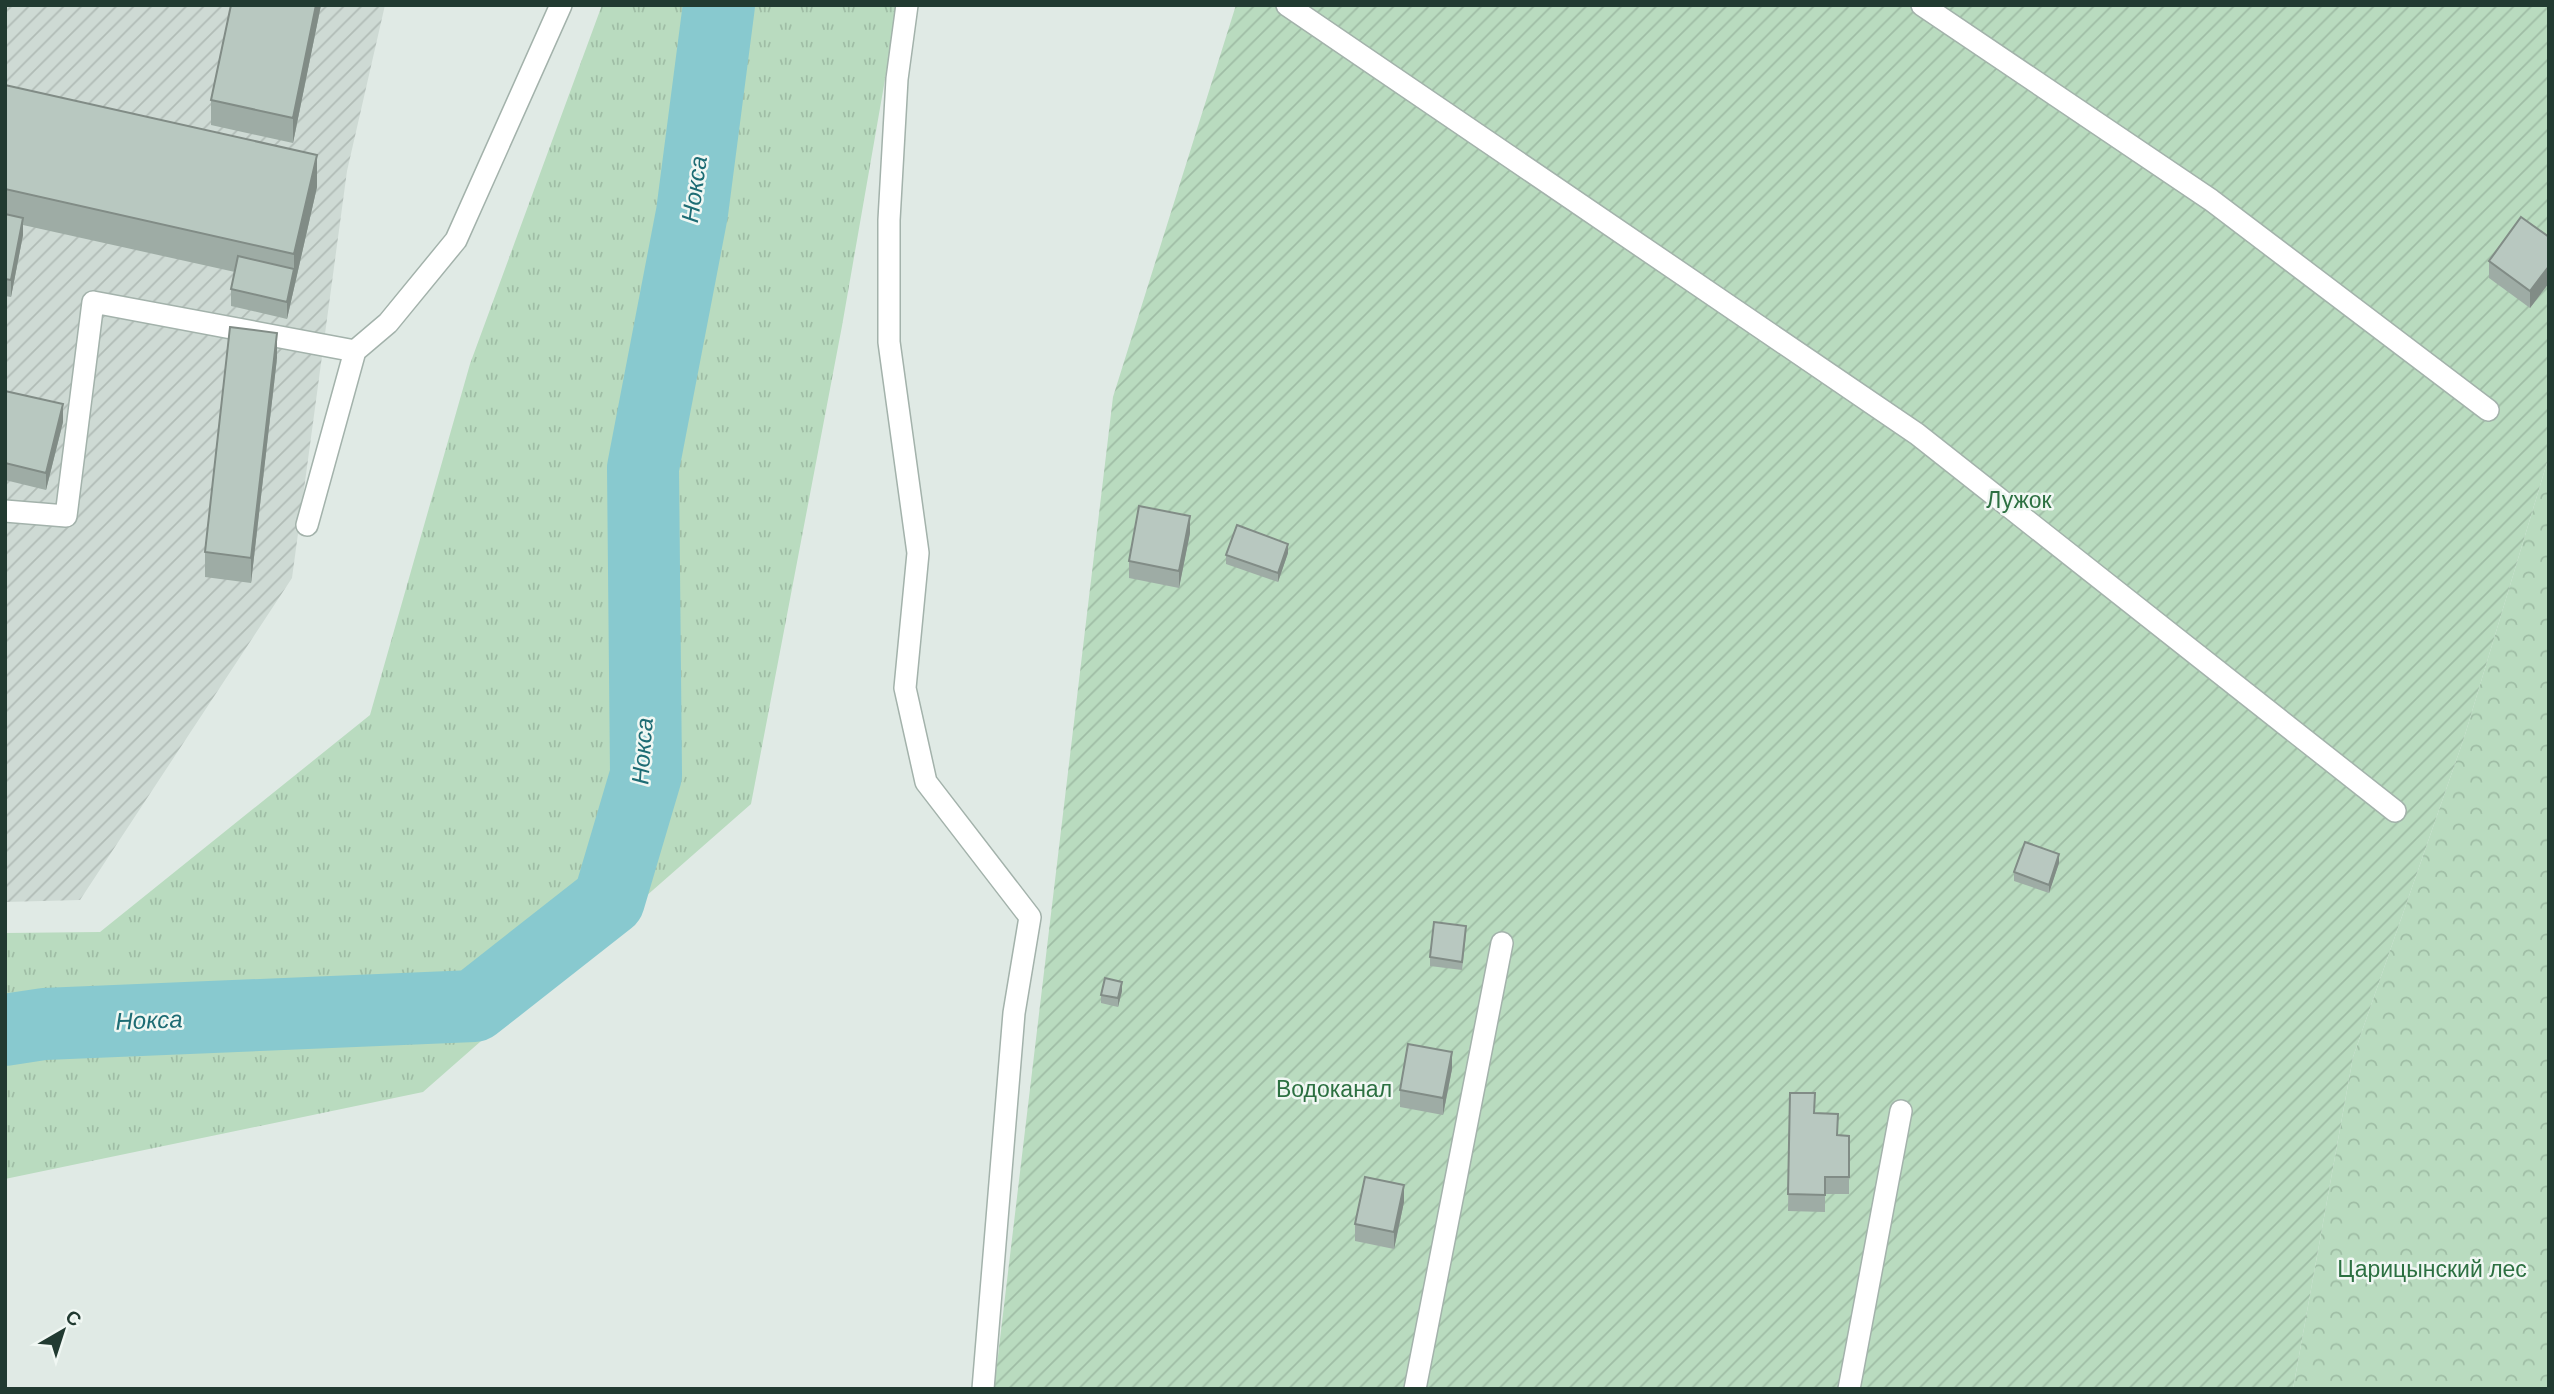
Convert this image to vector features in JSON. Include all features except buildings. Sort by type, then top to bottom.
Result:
[{"type":"lane","points":[[307,525],[355,351],[388,323],[456,240],[561,5]]},
{"type":"lane","points":[[907,5],[897,79],[890,220],[889,342],[918,553],[905,688],[926,782],[1030,917],[1014,1013],[983,1389]]},
{"type":"lane","points":[[1287,5],[1917,434],[2395,811]]},
{"type":"lane","points":[[1922,5],[2211,200],[2488,410]]},
{"type":"lane","points":[[5,511],[66,516],[93,302],[355,351]]},
{"type":"lane","points":[[1415,1389],[1502,943]]},
{"type":"lane","points":[[1849,1389],[1901,1111]]},
{"type":"shaded area","points":[[5,5],[385,5],[347,171],[292,578],[80,900],[5,902]]},
{"type":"green space","points":[[602,5],[898,5],[842,326],[751,804],[423,1092],[5,1179],[5,933],[100,932],[370,715],[470,364]]},
{"type":"green space","name":"Лужок","points":[[1236,5],[2549,5],[2549,456],[2464,738],[2353,1057],[2293,1389],[994,1389],[1113,397]]},
{"type":"green space","name":"Царицынский лес","points":[[2549,456],[2549,1389],[2293,1389],[2353,1057],[2464,738]]},
{"type":"waterway","name":"Нокса","points":[[5,1030],[44,1024],[474,1006],[609,900],[646,775],[643,468],[692,213],[719,5]]},
{"type":"park label","name":"Водоканал","points":[[1334,1089]]}]
